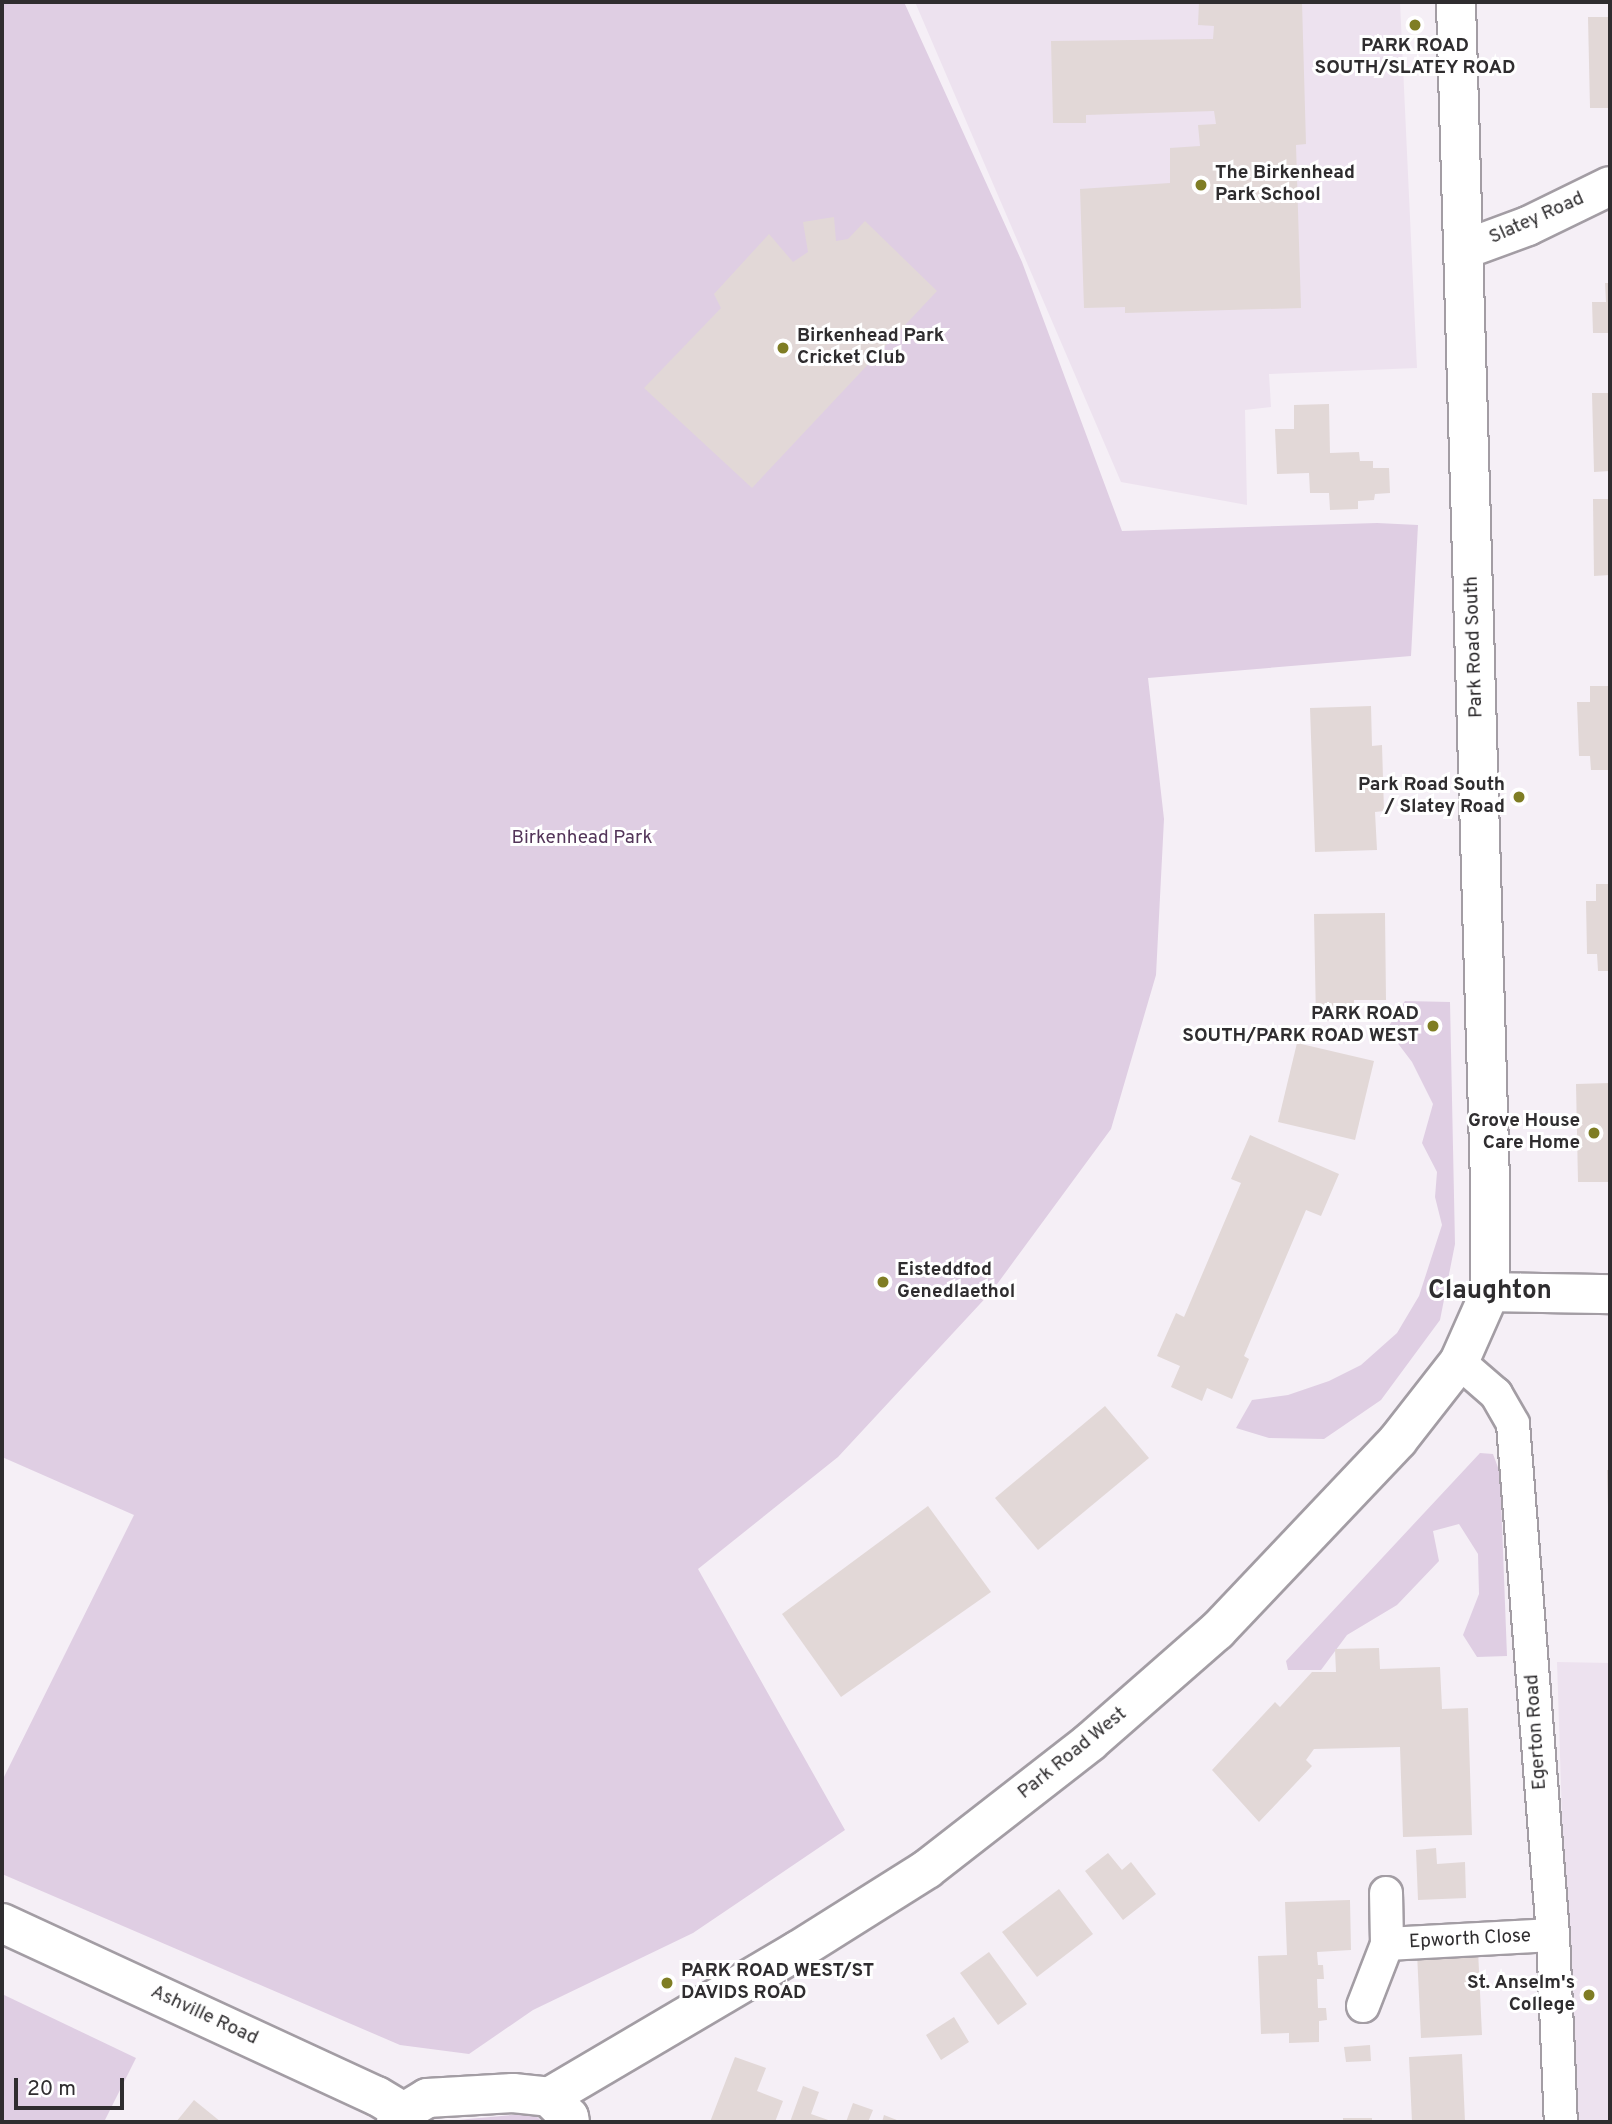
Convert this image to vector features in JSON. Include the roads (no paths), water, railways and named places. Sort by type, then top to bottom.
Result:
[{"type":"street","name":"Park Road South","points":[[1456,2],[1490,1183],[1490,1292]]},
{"type":"street","name":"Slatey Road","points":[[1463,250],[1528,226],[1610,186]]},
{"type":"street","points":[[1490,1292],[1610,1294]]},
{"type":"street","name":"Park Road West","points":[[559,2110],[797,1951],[927,1869],[1090,1742],[1217,1631],[1398,1440],[1460,1362],[1490,1292]]},
{"type":"street","name":"Egerton Road","points":[[1460,1362],[1496,1394],[1513,1424],[1553,1935],[1561,2122]]},
{"type":"street","name":"Epworth Close","points":[[1363,2006],[1387,1944],[1386,1894]]},
{"type":"street","name":"Ashville Road","points":[[2,1923],[377,2096],[400,2117]]},
{"type":"street","name":"Epworth Close","points":[[1387,1944],[1553,1935]]},
{"type":"street","points":[[400,2117],[427,2098],[513,2093],[559,2110]]},
{"type":"place","name":"PARK ROAD SOUTH/SLATEY ROAD","points":[[1415,25]]},
{"type":"place","name":"The Birkenhead Park School","points":[[1201,185]]},
{"type":"place","name":"Birkenhead Park Cricket Club","points":[[783,348]]},
{"type":"place","name":"Park Road South / Slatey Road","points":[[1519,797]]},
{"type":"place","name":"PARK ROAD SOUTH/PARK ROAD WEST","points":[[1433,1026]]},
{"type":"place","name":"Grove House Care Home","points":[[1594,1133]]},
{"type":"place","name":"Eisteddfod Genedlaethol","points":[[883,1282]]},
{"type":"place","name":"PARK ROAD WEST/ST DAVIDS ROAD","points":[[667,1983]]},
{"type":"place","name":"St. Anselm's College","points":[[1589,1995]]},
{"type":"district","name":"Claughton","points":[[1490,1292]]},
{"type":"park label","name":"Birkenhead Park","points":[[582,839]]}]
